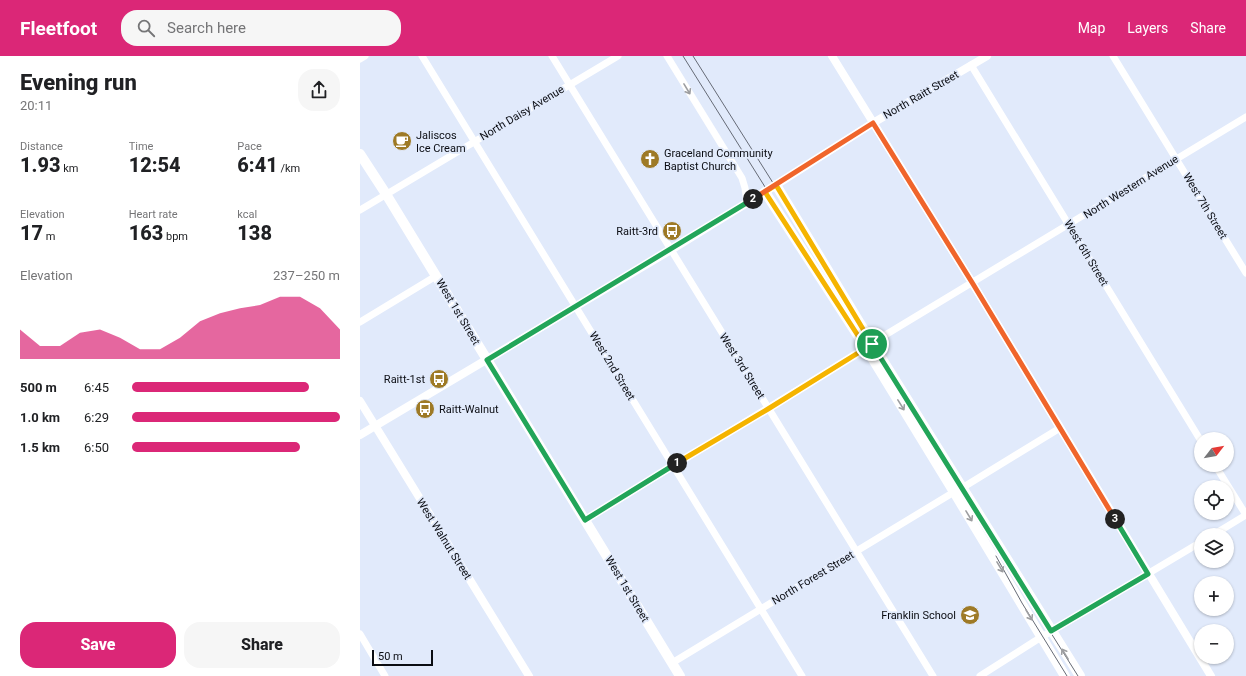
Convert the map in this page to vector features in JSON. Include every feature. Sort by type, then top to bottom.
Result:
[{"type":"main road","name":"West 1st Street","points":[[360,154],[386,194],[680,676]]},
{"type":"main road","points":[[776,185],[869,346],[958,490],[1080,676]]},
{"type":"main road","points":[[765,192],[869,346]]},
{"type":"main road","points":[[958,490],[1065,676]]},
{"type":"street","points":[[360,59],[365,56]]},
{"type":"street","name":"West 2nd Street","points":[[422,56],[802,676]]},
{"type":"street","name":"West 3rd Street","points":[[552,56],[932,676]]},
{"type":"street","name":"North Daisy Avenue","points":[[360,210],[618,56]]},
{"type":"street","points":[[667,56],[742,178],[747,203]]},
{"type":"street","points":[[832,56],[973,284],[1210,676]]},
{"type":"street","name":"North Raitt Street","points":[[360,435],[671,250],[873,123],[988,56]]},
{"type":"street","name":"West 7th Street","points":[[1113,56],[1246,273]]},
{"type":"street","name":"West 6th Street","points":[[972,65],[1196,432]]},
{"type":"street","name":"North Western Avenue","points":[[585,520],[1246,117]]},
{"type":"street","points":[[360,322],[436,276]]},
{"type":"street","name":"West Walnut Street","points":[[360,401],[529,676]]},
{"type":"street","name":"North Forest Street","points":[[672,663],[1060,428]]},
{"type":"street","points":[[1219,472],[1246,515],[1225,528]]},
{"type":"street","points":[[980,676],[1051,631],[1194,546]]},
{"type":"street","points":[[360,634],[385,676]]},
{"type":"tram line","points":[[683,56],[797,238],[832,290]]},
{"type":"tram line","points":[[693,56],[780,194],[1001,555],[1078,676]]},
{"type":"tram line","points":[[996,556],[1022,603],[1067,676]]},
{"type":"place","name":"Jaliscos Ice Cream","points":[[402,141]]},
{"type":"place","name":"Graceland Community Baptist Church","points":[[650,159]]},
{"type":"place","name":"Raitt-3rd","points":[[672,231]]},
{"type":"place","name":"Raitt-1st","points":[[439,379]]},
{"type":"place","name":"Raitt-Walnut","points":[[425,409]]},
{"type":"place","name":"Franklin School","points":[[970,615]]},
{"type":"route","points":[[873,123],[973,284],[1148,574],[1051,631],[872,344],[776,185],[775,186],[765,192],[866,348],[585,520],[487,360],[707,228],[873,123]]}]
